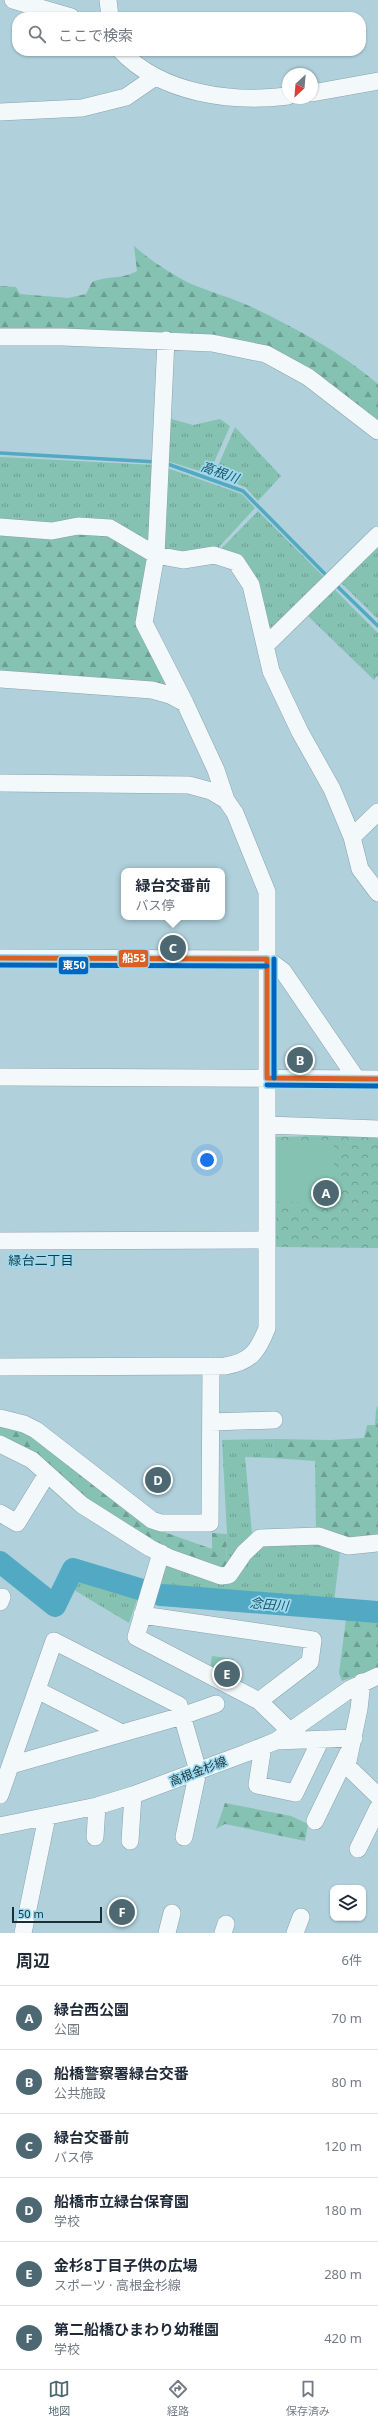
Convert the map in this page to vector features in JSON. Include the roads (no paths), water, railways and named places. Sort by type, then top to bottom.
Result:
[{"type":"street","points":[[13,0],[54,12]]},
{"type":"street","points":[[108,0],[109,12]]},
{"type":"street","points":[[126,56],[155,77],[210,94],[253,99],[282,97]]},
{"type":"street","points":[[0,112],[82,108],[126,97],[155,77]]},
{"type":"street","points":[[318,92],[378,81]]},
{"type":"street","points":[[0,337],[166,340],[212,343],[266,354],[308,377],[378,431]]},
{"type":"street","points":[[0,1367],[225,1366],[244,1362],[251,1357],[264,1337],[267,1328],[267,892],[234,813],[226,800],[216,770],[185,703],[144,623],[156,555],[159,463],[166,340]]},
{"type":"street","points":[[0,527],[52,531],[78,526],[110,528],[156,555],[183,560],[214,555],[236,562],[251,585],[272,671],[300,732],[332,789],[352,837],[360,869],[378,893]]},
{"type":"street","points":[[265,646],[378,535]]},
{"type":"street","points":[[0,679],[152,690],[170,695],[185,703]]},
{"type":"street","points":[[0,784],[189,785],[211,790],[226,800]]},
{"type":"street","points":[[352,837],[378,812]]},
{"type":"street","points":[[0,958],[267,958],[282,971],[356,1078]]},
{"type":"street","points":[[0,1077],[378,1079]]},
{"type":"street","points":[[267,1124],[378,1129]]},
{"type":"street","points":[[0,1240],[266,1240]]},
{"type":"street","points":[[0,1418],[24,1424],[36,1430],[143,1514],[161,1523],[210,1523],[211,1366]]},
{"type":"street","points":[[211,1422],[274,1420]]},
{"type":"street","points":[[0,1444],[32,1460],[82,1505],[161,1553],[225,1577],[252,1544],[260,1538],[319,1536],[348,1546],[378,1543]]},
{"type":"street","points":[[0,1513],[17,1523],[47,1474]]},
{"type":"street","points":[[161,1553],[136,1637],[259,1701],[290,1731]]},
{"type":"street","points":[[142,1615],[313,1640],[310,1662],[259,1701]]},
{"type":"street","points":[[0,1795],[54,1641],[179,1705],[198,1771],[197,1785],[184,1837]]},
{"type":"street","name":"高根金杉線","points":[[0,1826],[97,1806],[133,1795],[269,1743],[290,1731],[362,1682],[378,1676]]},
{"type":"street","points":[[362,1682],[347,1766],[378,1796]]},
{"type":"street","points":[[37,1690],[122,1733]]},
{"type":"street","points":[[11,1764],[182,1716],[216,1704]]},
{"type":"street","points":[[321,1739],[295,1793],[257,1785],[269,1743],[321,1739],[351,1746]]},
{"type":"street","points":[[315,1821],[351,1746]]},
{"type":"street","points":[[130,1841],[133,1795]]},
{"type":"street","points":[[95,1838],[97,1806]]},
{"type":"street","points":[[358,1849],[378,1808]]},
{"type":"street","points":[[23,1933],[47,1817]]},
{"type":"street","points":[[167,1933],[172,1912]]},
{"type":"street","points":[[295,1933],[301,1917]]},
{"type":"waterway","name":"高根川","points":[[0,453],[157,462]]},
{"type":"waterway","name":"高根川","points":[[165,463],[243,491],[328,577]]},
{"type":"waterway","name":"高根川","points":[[335,584],[378,626]]},
{"type":"waterway","name":"念田川","points":[[0,1562],[55,1606],[73,1569],[146,1591]]},
{"type":"waterway","name":"念田川","points":[[161,1595],[378,1612]]},
{"type":"place","name":"緑台交番前","points":[[173,948]]},
{"type":"place","name":"船橋警察署緑台交番","points":[[300,1060]]},
{"type":"place","name":"緑台西公園","points":[[326,1193]]},
{"type":"place","name":"船橋市立緑台保育園","points":[[158,1480]]},
{"type":"place","name":"金杉8丁目子供の広場","points":[[227,1674]]},
{"type":"place","name":"第二船橋ひまわり幼稚園","points":[[122,1912]]},
{"type":"district","name":"緑台二丁目","points":[[41,1260]]}]
